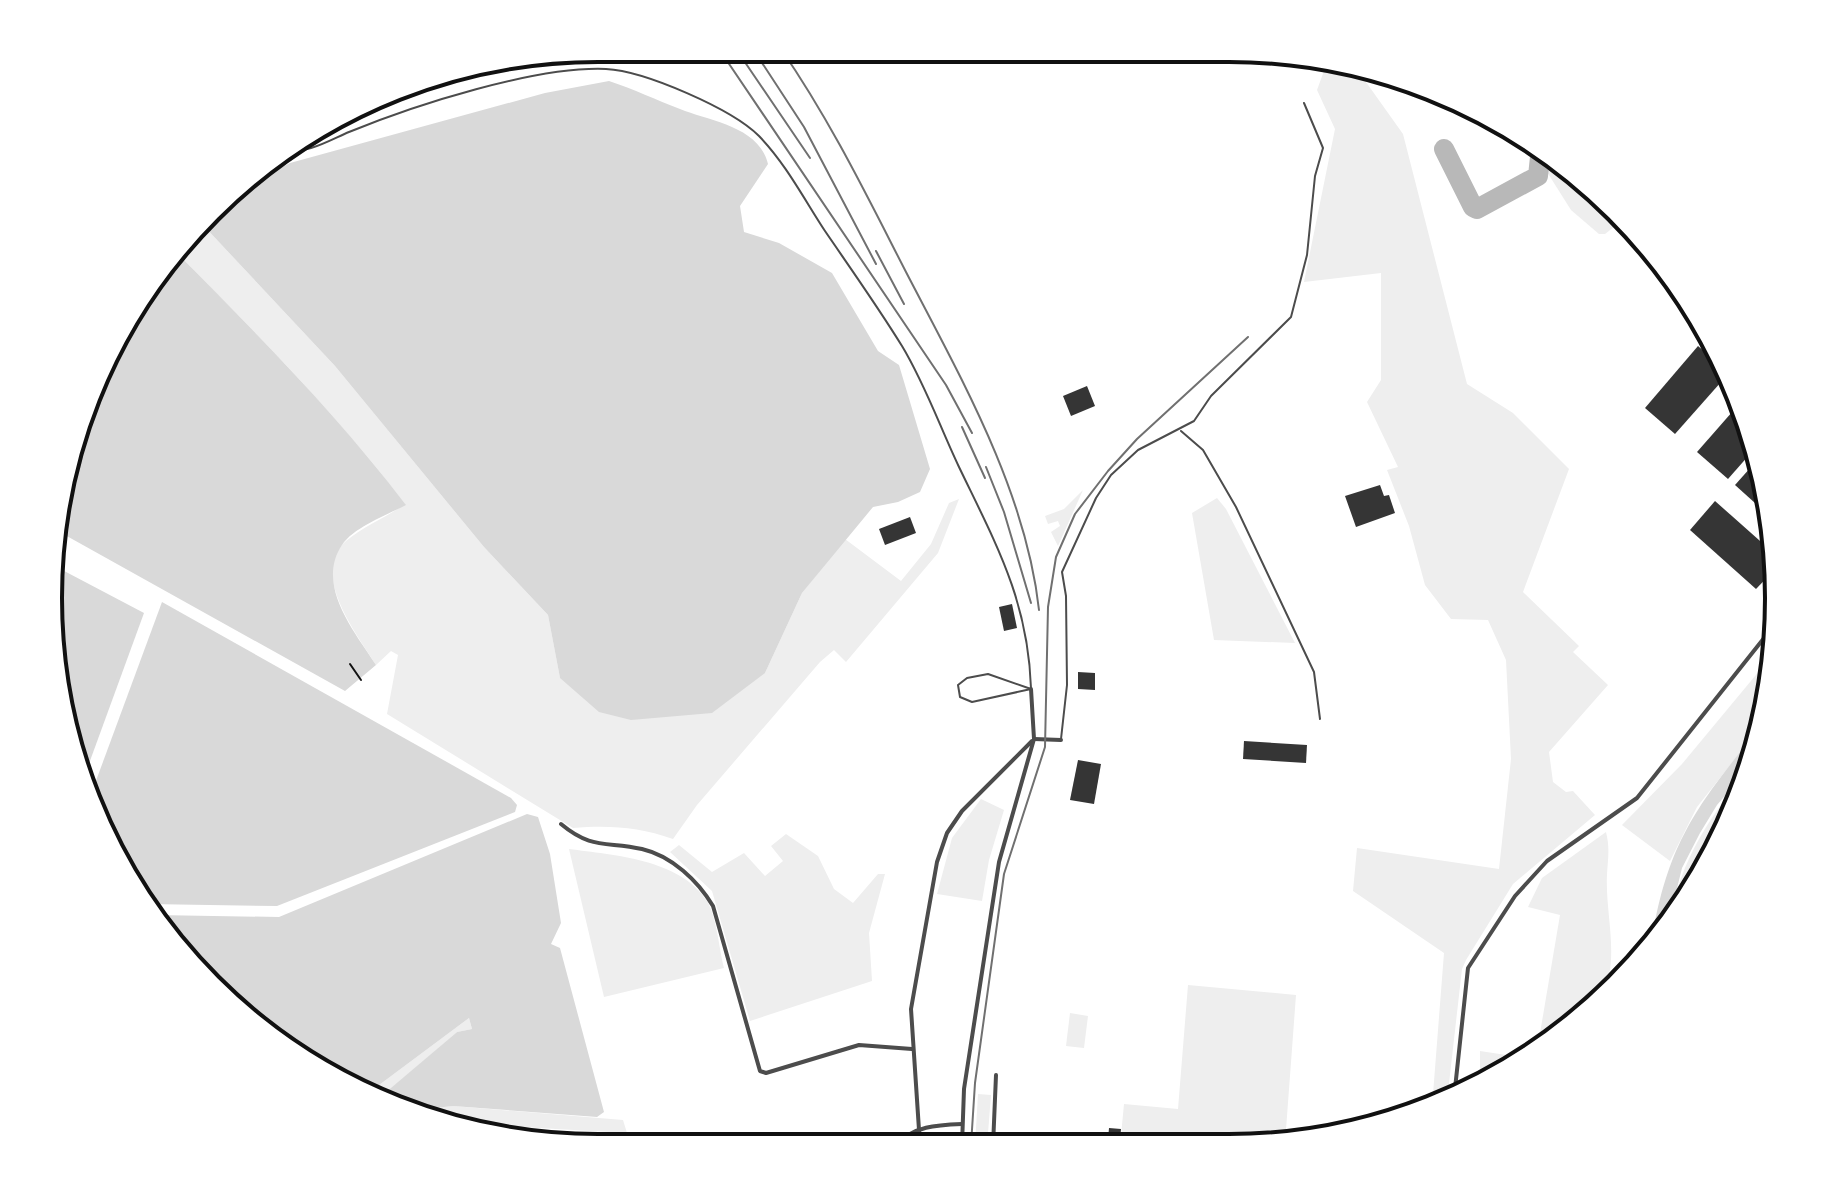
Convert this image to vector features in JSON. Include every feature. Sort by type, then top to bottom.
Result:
[{"type":"street","points":[[1456,1084],[1468,968],[1515,896],[1547,861],[1637,798],[1763,639]]},
{"type":"street","points":[[962,1134],[999,862],[1034,739],[1031,689]]},
{"type":"street","points":[[919,1134],[911,1009],[924,925],[937,862],[947,833],[962,811],[1034,739],[1061,740]]},
{"type":"street","points":[[561,824],[573,834],[603,847],[642,849],[658,855],[702,886],[713,906],[760,1071],[766,1073],[859,1045],[912,1049]]},
{"type":"street","points":[[994,1134],[996,1075]]},
{"type":"street","points":[[911,1134],[919,1128],[962,1124]]},
{"type":"lane","points":[[307,148],[387,117],[538,75],[571,70],[608,69],[637,74],[719,110],[758,134],[782,164],[903,349],[1011,572],[1030,652],[1031,689]]},
{"type":"lane","points":[[1061,740],[1067,685],[1066,596],[1062,572],[1096,498],[1111,475],[1138,450],[1194,421],[1211,396],[1291,317],[1307,255],[1315,176],[1323,148],[1304,103]]},
{"type":"lane","points":[[1180,430],[1203,450],[1236,507],[1314,672],[1320,719]]},
{"type":"lane","points":[[988,674],[1005,683],[1031,689],[972,702],[960,697],[958,685],[967,678],[988,674]]},
{"type":"path","points":[[350,664],[361,680]]},
{"type":"shaded area","points":[[1324,71],[1364,79],[1403,134],[1467,384],[1513,413],[1569,469],[1523,592],[1579,646],[1573,652],[1608,685],[1549,752],[1553,782],[1566,792],[1573,791],[1595,815],[1513,884],[1466,960],[1462,969],[1449,1087],[1433,1093],[1444,953],[1353,891],[1357,848],[1499,869],[1511,759],[1506,660],[1488,620],[1451,619],[1425,585],[1409,526],[1387,470],[1398,467],[1367,402],[1381,380],[1381,273],[1304,282],[1335,129],[1317,90]]},
{"type":"shaded area","points":[[609,81],[732,127],[755,141],[768,164],[740,206],[744,232],[779,243],[832,273],[878,351],[899,365],[930,469],[920,492],[898,502],[873,507],[802,593],[765,673],[712,713],[631,720],[599,712],[560,678],[548,615],[484,547],[335,366],[208,231],[245,195],[290,163],[545,93]]},
{"type":"shaded area","points":[[1542,164],[1582,195],[1615,226],[1605,234],[1599,234],[1571,210]]},
{"type":"shaded area","points":[[208,231],[335,366],[484,547],[548,615],[560,678],[765,673],[802,593],[845,539],[901,581],[931,544],[949,503],[959,499],[938,553],[846,662],[834,650],[820,662],[697,805],[673,839],[624,828],[573,828],[387,714],[398,655],[391,651],[376,665],[340,604],[332,569],[336,554],[346,541],[405,504],[323,405],[183,259]]},
{"type":"shaded area","points":[[183,259],[323,406],[406,505],[354,533],[342,545],[335,560],[335,592],[341,608],[376,665],[345,691],[66,536],[80,459],[103,393],[117,361],[152,300]]},
{"type":"shaded area","points":[[1083,490],[1058,546],[1051,532],[1060,526],[1058,521],[1048,524],[1045,516],[1064,509]]},
{"type":"shaded area","points":[[1217,498],[1226,509],[1295,643],[1214,640],[1192,513]]},
{"type":"shaded area","points":[[63,570],[144,613],[88,765],[72,703],[67,668],[63,633]]},
{"type":"shaded area","points":[[162,602],[511,798],[517,805],[515,812],[277,906],[158,904],[117,835],[95,783]]},
{"type":"shaded area","points":[[1760,670],[1744,748],[1697,807],[1670,861],[1622,825],[1682,764]]},
{"type":"shaded area","points":[[1744,748],[1728,792],[1700,833],[1682,868],[1675,896],[1655,922],[1675,854],[1701,805]]},
{"type":"shaded area","points":[[981,799],[1004,810],[989,860],[982,901],[937,894],[952,838]]},
{"type":"shaded area","points":[[1726,799],[1710,835],[1676,895],[1690,857]]},
{"type":"shaded area","points":[[527,814],[538,817],[550,854],[561,923],[551,944],[560,948],[604,1112],[597,1117],[453,1106],[433,1108],[388,1091],[457,1032],[472,1029],[469,1018],[377,1086],[361,1079],[300,1044],[245,1001],[195,951],[166,915],[279,917]]},
{"type":"shaded area","points":[[1606,832],[1611,951],[1609,976],[1540,1034],[1560,915],[1528,907],[1542,878]]},
{"type":"shaded area","points":[[786,834],[818,856],[834,889],[853,903],[878,874],[885,874],[869,933],[872,981],[750,1021],[712,891],[670,852],[679,845],[712,872],[744,853],[765,876],[783,861],[771,846]]},
{"type":"shaded area","points":[[569,849],[644,862],[680,876],[695,887],[710,908],[724,968],[604,997]]},
{"type":"shaded area","points":[[1188,985],[1296,995],[1286,1130],[1121,1134],[1124,1104],[1178,1109]]},
{"type":"shaded area","points":[[1070,1013],[1088,1016],[1084,1048],[1066,1046]]},
{"type":"shaded area","points":[[469,1018],[472,1029],[457,1032],[388,1091],[377,1086]]},
{"type":"shaded area","points":[[1480,1051],[1508,1055],[1497,1062],[1480,1071]]},
{"type":"shaded area","points":[[978,1094],[991,1095],[988,1134],[976,1134]]},
{"type":"shaded area","points":[[453,1106],[623,1120],[627,1133],[508,1126],[433,1108]]},
{"type":"building","points":[[1698,346],[1705,352],[1720,383],[1675,434],[1645,408]]},
{"type":"building","points":[[1087,386],[1095,406],[1071,416],[1063,396]]},
{"type":"building","points":[[1732,412],[1747,458],[1728,479],[1697,452]]},
{"type":"building","points":[[1749,469],[1757,504],[1735,485]]},
{"type":"building","points":[[1380,485],[1384,496],[1389,495],[1395,513],[1356,527],[1345,496]]},
{"type":"building","points":[[1715,501],[1762,542],[1764,580],[1756,589],[1690,530]]},
{"type":"building","points":[[910,517],[916,533],[885,545],[879,529]]},
{"type":"building","points":[[1012,604],[1017,628],[1004,631],[999,607]]},
{"type":"building","points":[[1078,672],[1095,673],[1095,690],[1078,689]]},
{"type":"building","points":[[1244,741],[1307,745],[1306,763],[1243,759]]},
{"type":"building","points":[[1078,760],[1101,764],[1094,804],[1070,800]]},
{"type":"building","points":[[1109,1128],[1121,1129],[1121,1134],[1108,1134]]},
{"type":"taxiway","points":[[1444,149],[1473,207],[1477,209],[1538,176],[1540,161]]},
{"type":"railway","points":[[728,62],[946,385],[972,433]]},
{"type":"railway","points":[[745,62],[810,158]]},
{"type":"railway","points":[[762,62],[804,127],[876,264]]},
{"type":"railway","points":[[789,62],[847,159],[969,394],[1006,479],[1020,522],[1032,566],[1039,610]]},
{"type":"railway","points":[[876,251],[904,304]]},
{"type":"railway","points":[[972,1134],[975,1083],[1004,874],[1045,747],[1048,607],[1056,557],[1075,514],[1108,471],[1137,439],[1248,337]]},
{"type":"railway","points":[[962,427],[985,478]]},
{"type":"railway","points":[[986,467],[1004,512],[1031,603]]}]
